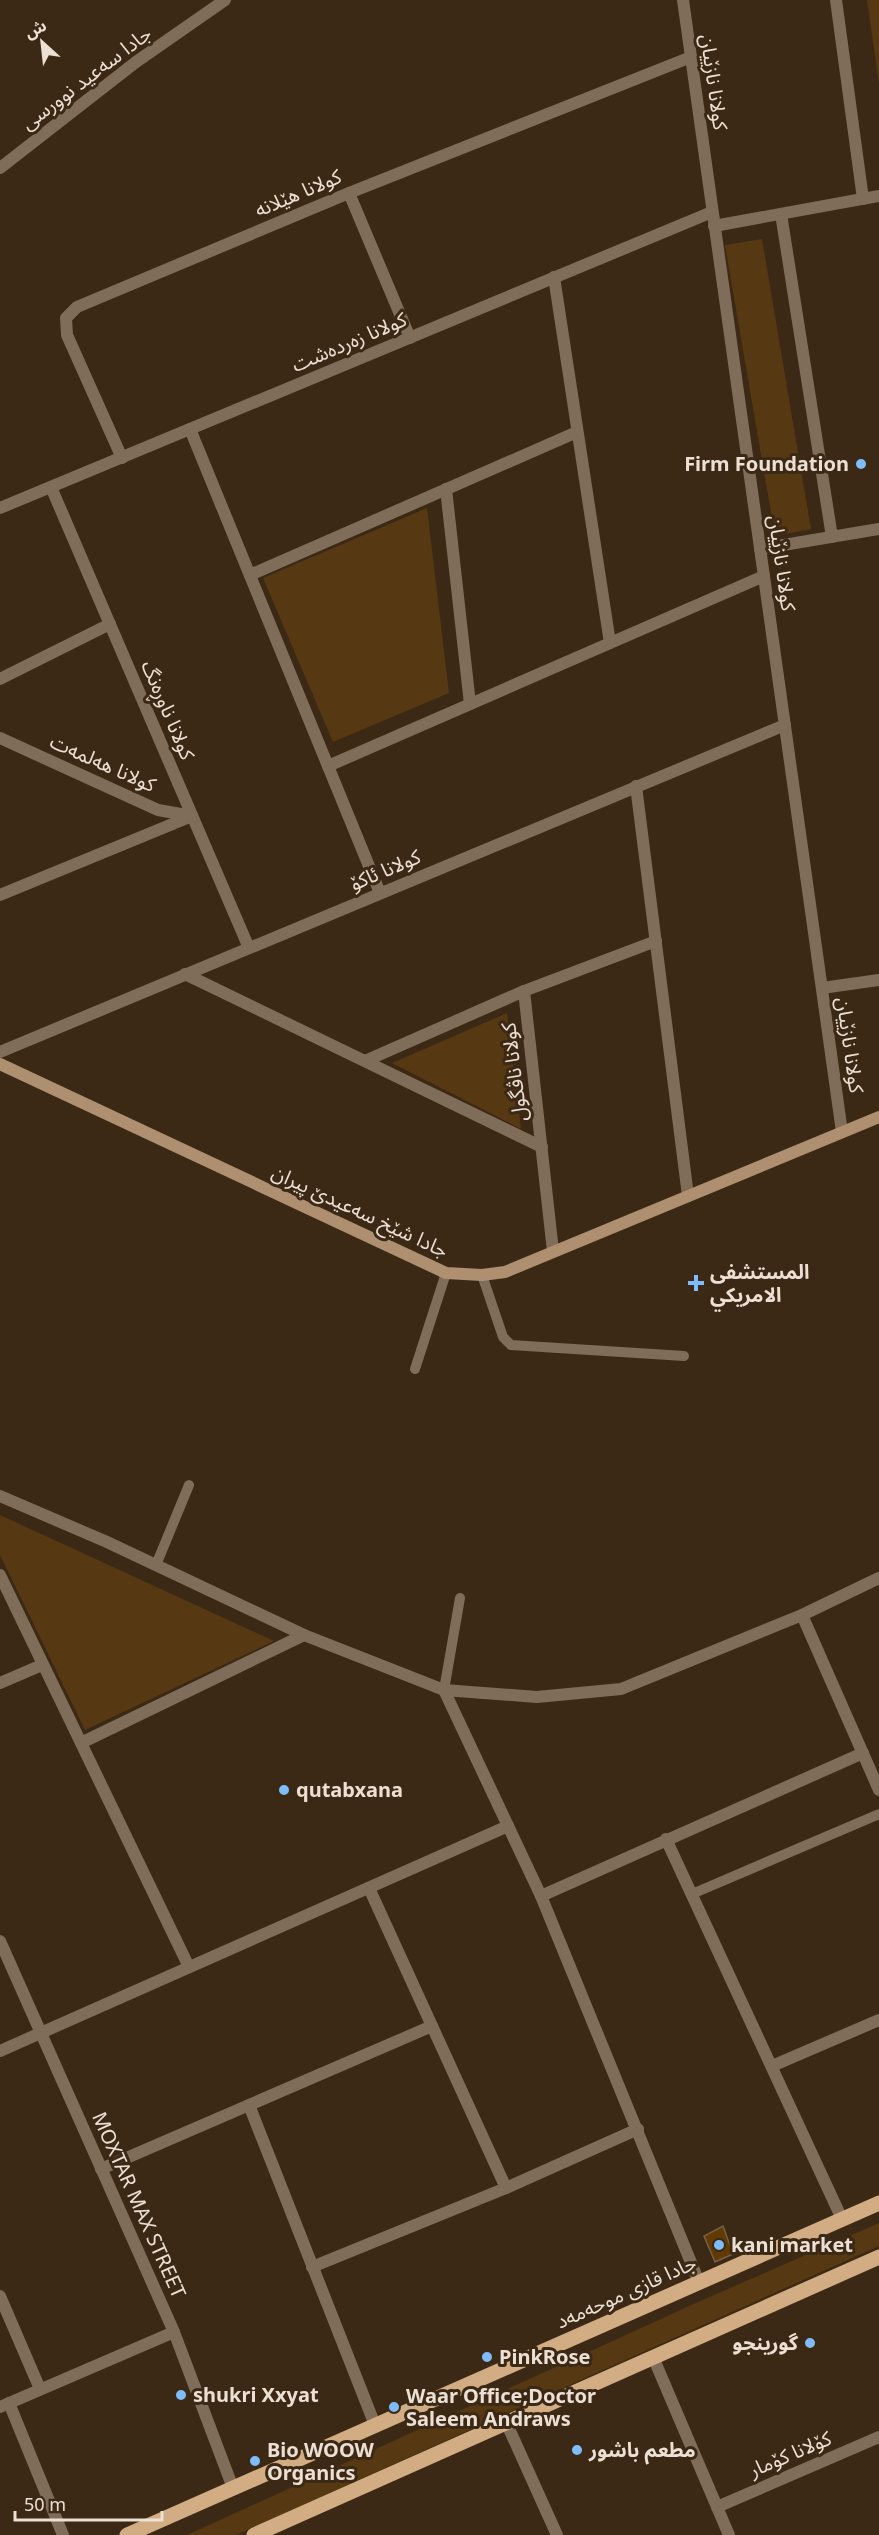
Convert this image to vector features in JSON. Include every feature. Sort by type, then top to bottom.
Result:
[{"type":"main road","name":"جادا قازی موحەمەد","points":[[127,2535],[879,2203]]},
{"type":"main road","points":[[254,2535],[879,2257]]},
{"type":"street","name":"جادا سەعید نوورسی","points":[[0,168],[136,62],[225,0]]},
{"type":"street","name":"کولانا نازێیان","points":[[682,0],[842,1132]]},
{"type":"street","points":[[836,0],[863,199]]},
{"type":"street","name":"کولانا هێلانە","points":[[122,458],[67,335],[66,318],[77,307],[349,193],[691,57]]},
{"type":"street","points":[[349,193],[410,338]]},
{"type":"street","points":[[714,226],[879,196]]},
{"type":"street","name":"کولانا زەردەشت","points":[[0,508],[712,212]]},
{"type":"street","points":[[781,214],[832,537]]},
{"type":"street","points":[[554,277],[610,644]]},
{"type":"street","points":[[190,429],[380,893]]},
{"type":"street","points":[[250,575],[577,432]]},
{"type":"street","name":"کولانا ناوڕەنگ","points":[[51,487],[249,948]]},
{"type":"street","points":[[446,489],[470,704]]},
{"type":"street","points":[[760,549],[879,530]]},
{"type":"street","points":[[328,766],[764,576]]},
{"type":"street","points":[[0,679],[110,624]]},
{"type":"street","name":"کولانا ئاکۆ","points":[[0,1052],[785,724]]},
{"type":"street","name":"کولانا هەلمەت","points":[[0,738],[158,810],[192,816]]},
{"type":"street","points":[[636,786],[688,1196]]},
{"type":"street","points":[[0,895],[192,816]]},
{"type":"street","points":[[364,1061],[524,991],[656,941]]},
{"type":"street","points":[[185,974],[542,1147]]},
{"type":"street","points":[[822,988],[879,980]]},
{"type":"street","name":"کولانا ناڤگول","points":[[524,991],[553,1251]]},
{"type":"street","name":"جادا شێخ سەعیدێ پیران","points":[[0,1064],[446,1273],[482,1275],[505,1272],[879,1118]]},
{"type":"street","points":[[0,1496],[156,1565],[304,1635],[444,1690],[537,1697],[621,1689],[802,1615],[879,1578]]},
{"type":"street","points":[[0,1575],[189,1967]]},
{"type":"street","points":[[802,1615],[879,1790]]},
{"type":"street","points":[[82,1742],[304,1635]]},
{"type":"street","points":[[0,1683],[42,1665]]},
{"type":"street","points":[[444,1690],[541,1896],[699,2282]]},
{"type":"street","points":[[541,1896],[863,1753]]},
{"type":"street","points":[[0,2051],[508,1826]]},
{"type":"street","points":[[666,1839],[842,2219]]},
{"type":"street","points":[[369,1888],[506,2188]]},
{"type":"street","name":"MOXTAR MAX STREET","points":[[0,1941],[174,2332],[233,2488]]},
{"type":"street","points":[[772,2066],[879,2020]]},
{"type":"street","points":[[101,2169],[432,2026]]},
{"type":"street","points":[[249,2105],[375,2425]]},
{"type":"street","points":[[312,2267],[506,2188],[638,2129]]},
{"type":"street","points":[[0,2296],[40,2389]]},
{"type":"street","points":[[63,2535],[4,2405],[174,2332]]},
{"type":"street","points":[[653,2357],[729,2535]]},
{"type":"street","points":[[506,2422],[557,2535]]},
{"type":"street","name":"کۆلانا کۆمار","points":[[717,2507],[879,2437]]},
{"type":"lane","points":[[415,1369],[446,1273]]},
{"type":"lane","points":[[482,1275],[503,1337],[511,1345],[684,1356]]},
{"type":"lane","points":[[156,1565],[189,1485]]},
{"type":"lane","points":[[444,1690],[460,1598]]},
{"type":"lane","points":[[692,1894],[879,1814]]},
{"type":"shaded area","points":[[867,0],[879,0],[879,84]]},
{"type":"shaded area","points":[[762,239],[811,529],[775,536],[725,245]]},
{"type":"shaded area","points":[[427,508],[449,693],[333,742],[263,578]]},
{"type":"shaded area","points":[[507,1013],[521,1129],[392,1063]]},
{"type":"shaded area","points":[[0,1515],[274,1641],[85,1730],[0,1555]]},
{"type":"shaded area","points":[[879,2223],[879,2246],[236,2535],[187,2535],[698,2302]]},
{"type":"building","name":"kani market","points":[[723,2226],[733,2254],[715,2262],[704,2236]]},
{"type":"place","name":"Firm Foundation","points":[[861,464]]},
{"type":"place","name":"المستشفى الامريكي","points":[[696,1283]]},
{"type":"place","name":"qutabxana","points":[[284,1790]]},
{"type":"place","name":"kani market","points":[[719,2245]]},
{"type":"place","name":"گورينجو","points":[[810,2343]]},
{"type":"place","name":"PinkRose","points":[[487,2357]]},
{"type":"place","name":"shukri Xxyat","points":[[181,2395]]},
{"type":"place","name":"Waar Office;Doctor Saleem Andraws","points":[[394,2407]]},
{"type":"place","name":"مطعم باشور","points":[[577,2450]]},
{"type":"place","name":"Bio WOOW Organics","points":[[255,2461]]}]
